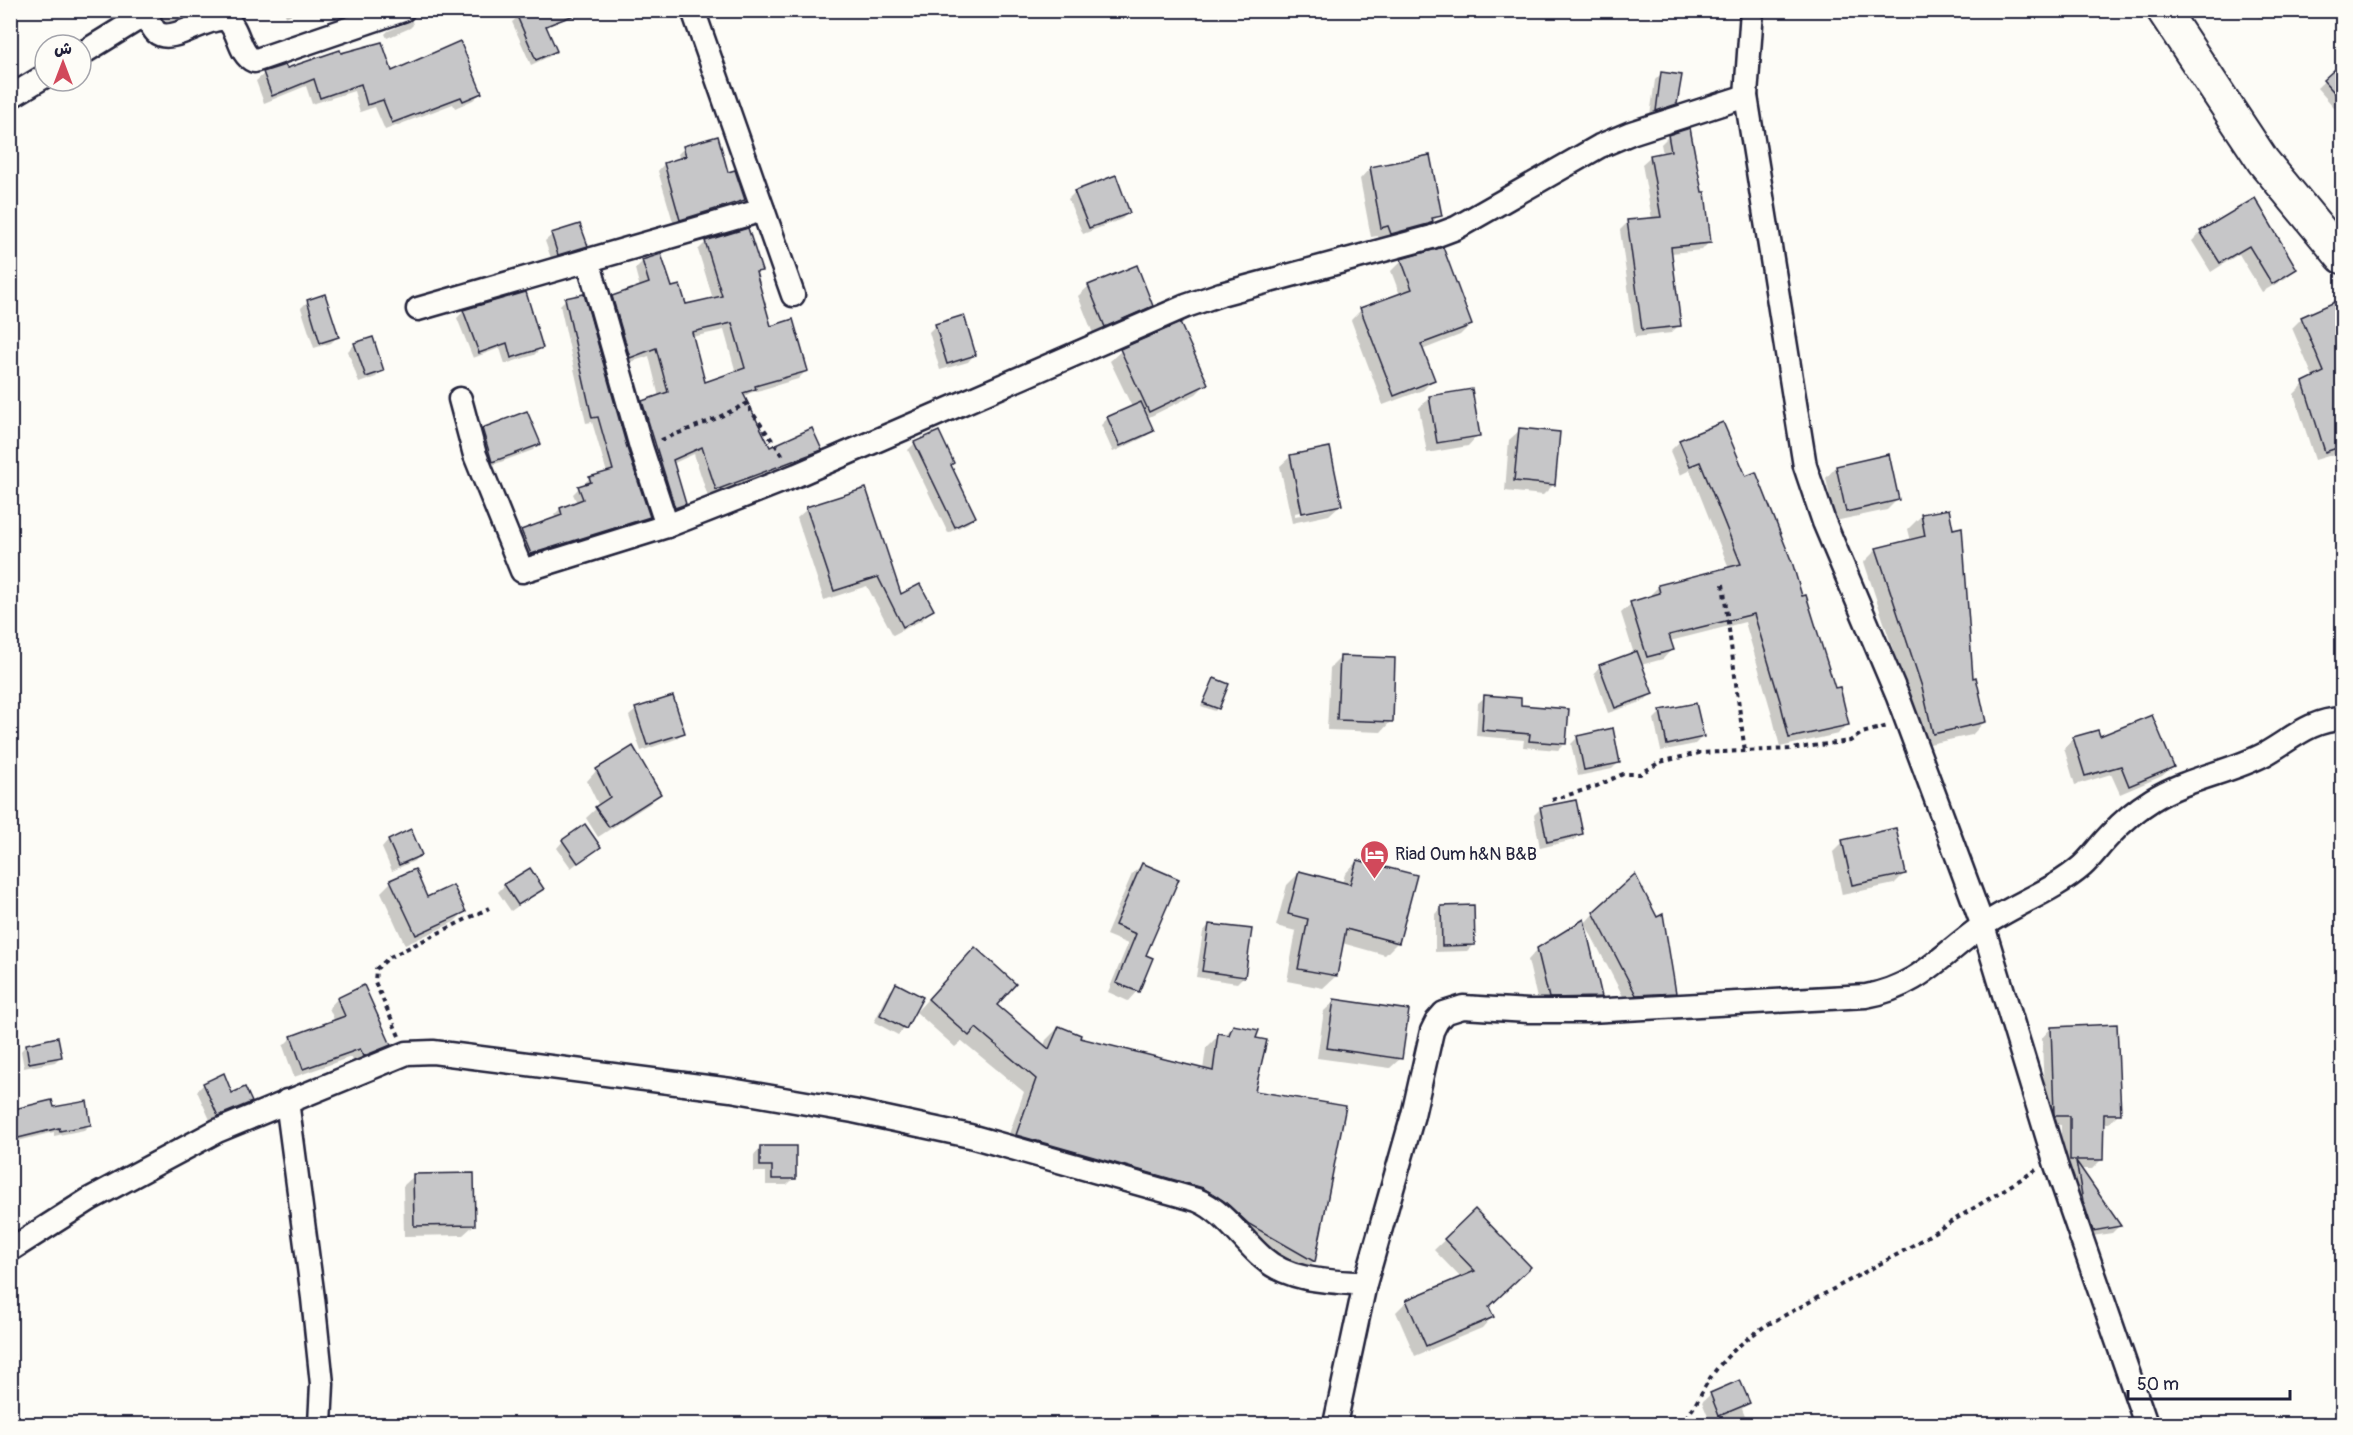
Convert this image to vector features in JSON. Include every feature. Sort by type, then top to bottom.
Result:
[{"type":"street","points":[[93,46],[145,12],[156,32],[171,36],[214,18],[226,19],[232,23],[246,55],[254,61],[403,10]]},
{"type":"street","points":[[693,10],[794,295]]},
{"type":"street","points":[[1752,10],[1746,96],[1797,431],[1805,466],[1824,522],[1906,720],[1983,926],[2055,1159],[2146,1425]]},
{"type":"street","points":[[2163,10],[2263,161],[2343,257]]},
{"type":"street","points":[[10,98],[33,84]]},
{"type":"street","points":[[460,399],[475,454],[522,571],[667,526],[797,475],[1186,306],[1221,294],[1432,237],[1456,228],[1600,146],[1631,133],[1746,96]]},
{"type":"street","points":[[418,309],[763,210]]},
{"type":"street","points":[[588,260],[641,447],[667,526]]},
{"type":"street","points":[[1335,1425],[1365,1284],[1413,1115],[1432,1031],[1444,1013],[1463,1007],[1528,1011],[1589,1011],[1866,996],[1888,992],[1908,983],[1983,926],[2061,883],[2084,864],[2120,824],[2152,800],[2173,788],[2265,753],[2309,726],[2343,719]]},
{"type":"street","points":[[10,1250],[71,1211],[217,1131],[407,1053],[433,1052],[730,1090],[853,1111],[970,1136],[1197,1200],[1207,1204],[1223,1217],[1263,1258],[1275,1267],[1305,1278],[1365,1284]]},
{"type":"street","points":[[287,1101],[322,1384],[320,1425]]},
{"type":"path","points":[[641,447],[715,419],[748,403],[751,411],[797,475]]},
{"type":"path","points":[[1723,584],[1745,752]]},
{"type":"path","points":[[1552,800],[1597,786],[1623,774],[1640,774],[1660,762],[1699,753],[1790,749],[1850,741],[1862,733],[1906,720]]},
{"type":"path","points":[[407,1053],[375,982],[376,969],[390,957],[489,908]]},
{"type":"path","points":[[1679,1425],[1697,1405],[1720,1364],[1745,1340],[1765,1326],[1900,1253],[2055,1159]]},
{"type":"building","points":[[529,10],[582,10],[582,12],[546,26],[557,51],[536,60],[517,16]]},
{"type":"building","points":[[460,41],[482,93],[463,101],[461,97],[392,123],[383,100],[367,105],[361,84],[320,98],[314,79],[272,96],[263,72],[285,65],[287,68],[340,50],[341,53],[382,42],[392,71]]},
{"type":"building","points":[[2343,62],[2343,102],[2323,80]]},
{"type":"building","points":[[1661,72],[1682,75],[1677,104],[1656,111]]},
{"type":"building","points":[[1690,128],[1702,192],[1705,192],[1711,243],[1671,247],[1681,326],[1642,330],[1627,220],[1661,217],[1650,155],[1671,151],[1668,135]]},
{"type":"building","points":[[718,136],[728,172],[735,170],[745,200],[680,220],[664,163],[686,156],[683,146]]},
{"type":"building","points":[[1430,155],[1442,216],[1432,218],[1433,222],[1428,224],[1391,234],[1388,226],[1381,228],[1370,167]]},
{"type":"building","points":[[1116,175],[1130,213],[1089,228],[1074,191]]},
{"type":"building","points":[[2255,198],[2297,269],[2272,284],[2249,246],[2220,263],[2200,231]]},
{"type":"building","points":[[580,224],[588,246],[558,255],[551,233]]},
{"type":"building","points":[[748,228],[762,271],[756,272],[771,326],[793,319],[808,371],[755,386],[756,389],[743,393],[770,447],[812,428],[822,450],[716,490],[702,447],[673,460],[686,504],[675,508],[642,401],[668,392],[656,348],[630,358],[612,296],[649,283],[642,260],[661,254],[672,287],[680,285],[686,304],[722,296],[705,241]],"holes":[[[732,323],[745,368],[705,382],[692,332]]]},
{"type":"building","points":[[1443,247],[1472,325],[1421,344],[1435,380],[1394,396],[1360,308],[1412,289],[1401,259]]},
{"type":"building","points":[[1137,265],[1153,306],[1105,327],[1088,285]]},
{"type":"building","points":[[526,292],[543,348],[511,358],[507,343],[479,353],[463,310]]},
{"type":"building","points":[[325,294],[339,337],[320,343],[307,300]]},
{"type":"building","points":[[584,294],[628,451],[650,517],[531,554],[521,530],[562,515],[560,508],[583,499],[578,486],[591,482],[589,477],[613,470],[598,417],[592,418],[565,298]]},
{"type":"building","points":[[2337,301],[2343,314],[2343,446],[2325,452],[2303,382],[2324,372],[2301,317]]},
{"type":"building","points":[[964,315],[976,355],[947,364],[935,324]]},
{"type":"building","points":[[1180,323],[1208,384],[1149,412],[1120,349]]},
{"type":"building","points":[[373,337],[384,371],[366,377],[354,343]]},
{"type":"building","points":[[1472,389],[1480,436],[1437,443],[1429,396]]},
{"type":"building","points":[[1141,402],[1154,431],[1120,446],[1107,417]]},
{"type":"building","points":[[527,411],[541,444],[492,462],[482,428]]},
{"type":"building","points":[[1723,422],[1746,476],[1756,472],[1793,565],[1802,596],[1806,595],[1835,688],[1840,687],[1849,725],[1789,738],[1754,614],[1669,635],[1674,650],[1647,657],[1630,602],[1660,593],[1658,585],[1741,564],[1700,462],[1690,466],[1679,440]]},
{"type":"building","points":[[1519,428],[1560,432],[1555,485],[1514,481]]},
{"type":"building","points":[[939,431],[954,463],[951,465],[976,517],[955,527],[914,442]]},
{"type":"building","points":[[1330,447],[1342,505],[1302,513],[1290,455]]},
{"type":"building","points":[[1889,454],[1899,500],[1846,512],[1836,466]]},
{"type":"building","points":[[866,488],[901,594],[920,584],[934,610],[903,627],[878,577],[834,591],[806,507]]},
{"type":"building","points":[[1949,509],[1953,529],[1962,527],[1973,678],[1976,677],[1986,722],[1933,734],[1922,687],[1876,548],[1925,536],[1921,514]]},
{"type":"building","points":[[1637,651],[1653,694],[1615,708],[1599,665]]},
{"type":"building","points":[[1340,656],[1395,658],[1393,722],[1337,720]]},
{"type":"building","points":[[1214,678],[1229,684],[1219,709],[1203,703]]},
{"type":"building","points":[[1484,695],[1521,698],[1521,705],[1569,709],[1566,744],[1529,741],[1530,734],[1482,730]]},
{"type":"building","points":[[673,696],[685,733],[647,745],[635,708]]},
{"type":"building","points":[[1696,703],[1704,737],[1667,745],[1660,710]]},
{"type":"building","points":[[2152,715],[2174,767],[2129,786],[2121,766],[2085,776],[2073,737],[2098,730],[2100,736]]},
{"type":"building","points":[[1613,728],[1620,763],[1584,770],[1577,736]]},
{"type":"building","points":[[633,746],[661,794],[609,827],[595,807],[610,797],[596,769]]},
{"type":"building","points":[[1576,800],[1583,834],[1547,842],[1540,807]]},
{"type":"building","points":[[585,824],[601,847],[578,863],[562,840]]},
{"type":"building","points":[[1896,828],[1906,874],[1852,885],[1842,840]]},
{"type":"building","points":[[411,829],[422,855],[399,865],[388,840]]},
{"type":"building","points":[[1357,860],[1417,875],[1399,943],[1346,929],[1337,976],[1298,969],[1308,919],[1288,914],[1299,871],[1350,884]]},
{"type":"building","points":[[1142,863],[1179,879],[1146,955],[1153,958],[1139,992],[1116,983],[1136,934],[1115,925]]},
{"type":"building","points":[[530,868],[544,889],[518,905],[504,884]]},
{"type":"building","points":[[415,869],[427,897],[453,885],[466,912],[416,935],[390,880]]},
{"type":"building","points":[[1635,874],[1657,917],[1663,914],[1676,993],[1636,995],[1593,912]]},
{"type":"building","points":[[1474,905],[1475,945],[1442,946],[1441,906]]},
{"type":"building","points":[[1584,919],[1602,997],[1549,998],[1537,948]]},
{"type":"building","points":[[1209,924],[1252,929],[1245,977],[1202,971]]},
{"type":"building","points":[[975,947],[1016,984],[997,1005],[1049,1049],[1059,1026],[1081,1035],[1080,1038],[1213,1071],[1218,1033],[1229,1035],[1233,1025],[1259,1030],[1256,1038],[1267,1040],[1255,1091],[1346,1106],[1315,1262],[1249,1224],[1224,1201],[1203,1188],[1016,1135],[1036,1079],[976,1028],[969,1036],[928,999]]},
{"type":"building","points":[[896,983],[923,997],[906,1029],[880,1015]]},
{"type":"building","points":[[364,985],[391,1045],[364,1056],[360,1049],[303,1069],[291,1036],[345,1016],[337,998]]},
{"type":"building","points":[[1334,999],[1409,1010],[1402,1059],[1327,1048]]},
{"type":"building","points":[[2117,1024],[2121,1114],[2104,1114],[2103,1160],[2070,1160],[2070,1116],[2055,1116],[2054,1114],[2051,1027]]},
{"type":"building","points":[[58,1037],[62,1057],[29,1063],[26,1044]]},
{"type":"building","points":[[224,1073],[232,1093],[245,1087],[252,1102],[218,1116],[203,1083]]},
{"type":"building","points":[[52,1100],[54,1107],[87,1101],[91,1125],[60,1131],[59,1128],[10,1140],[10,1110]]},
{"type":"building","points":[[760,1146],[796,1146],[796,1179],[772,1179],[772,1166],[760,1166]]},
{"type":"building","points":[[2076,1161],[2121,1226],[2093,1231],[2083,1201]]},
{"type":"building","points":[[474,1173],[475,1225],[414,1226],[413,1174]]},
{"type":"building","points":[[1475,1209],[1531,1267],[1489,1307],[1494,1317],[1426,1346],[1406,1300],[1475,1271],[1444,1239]]},
{"type":"building","points":[[1740,1380],[1750,1403],[1719,1416],[1710,1393]]},
{"type":"place","name":"Riad Oum h&N B&B","points":[[1374,880]]}]
